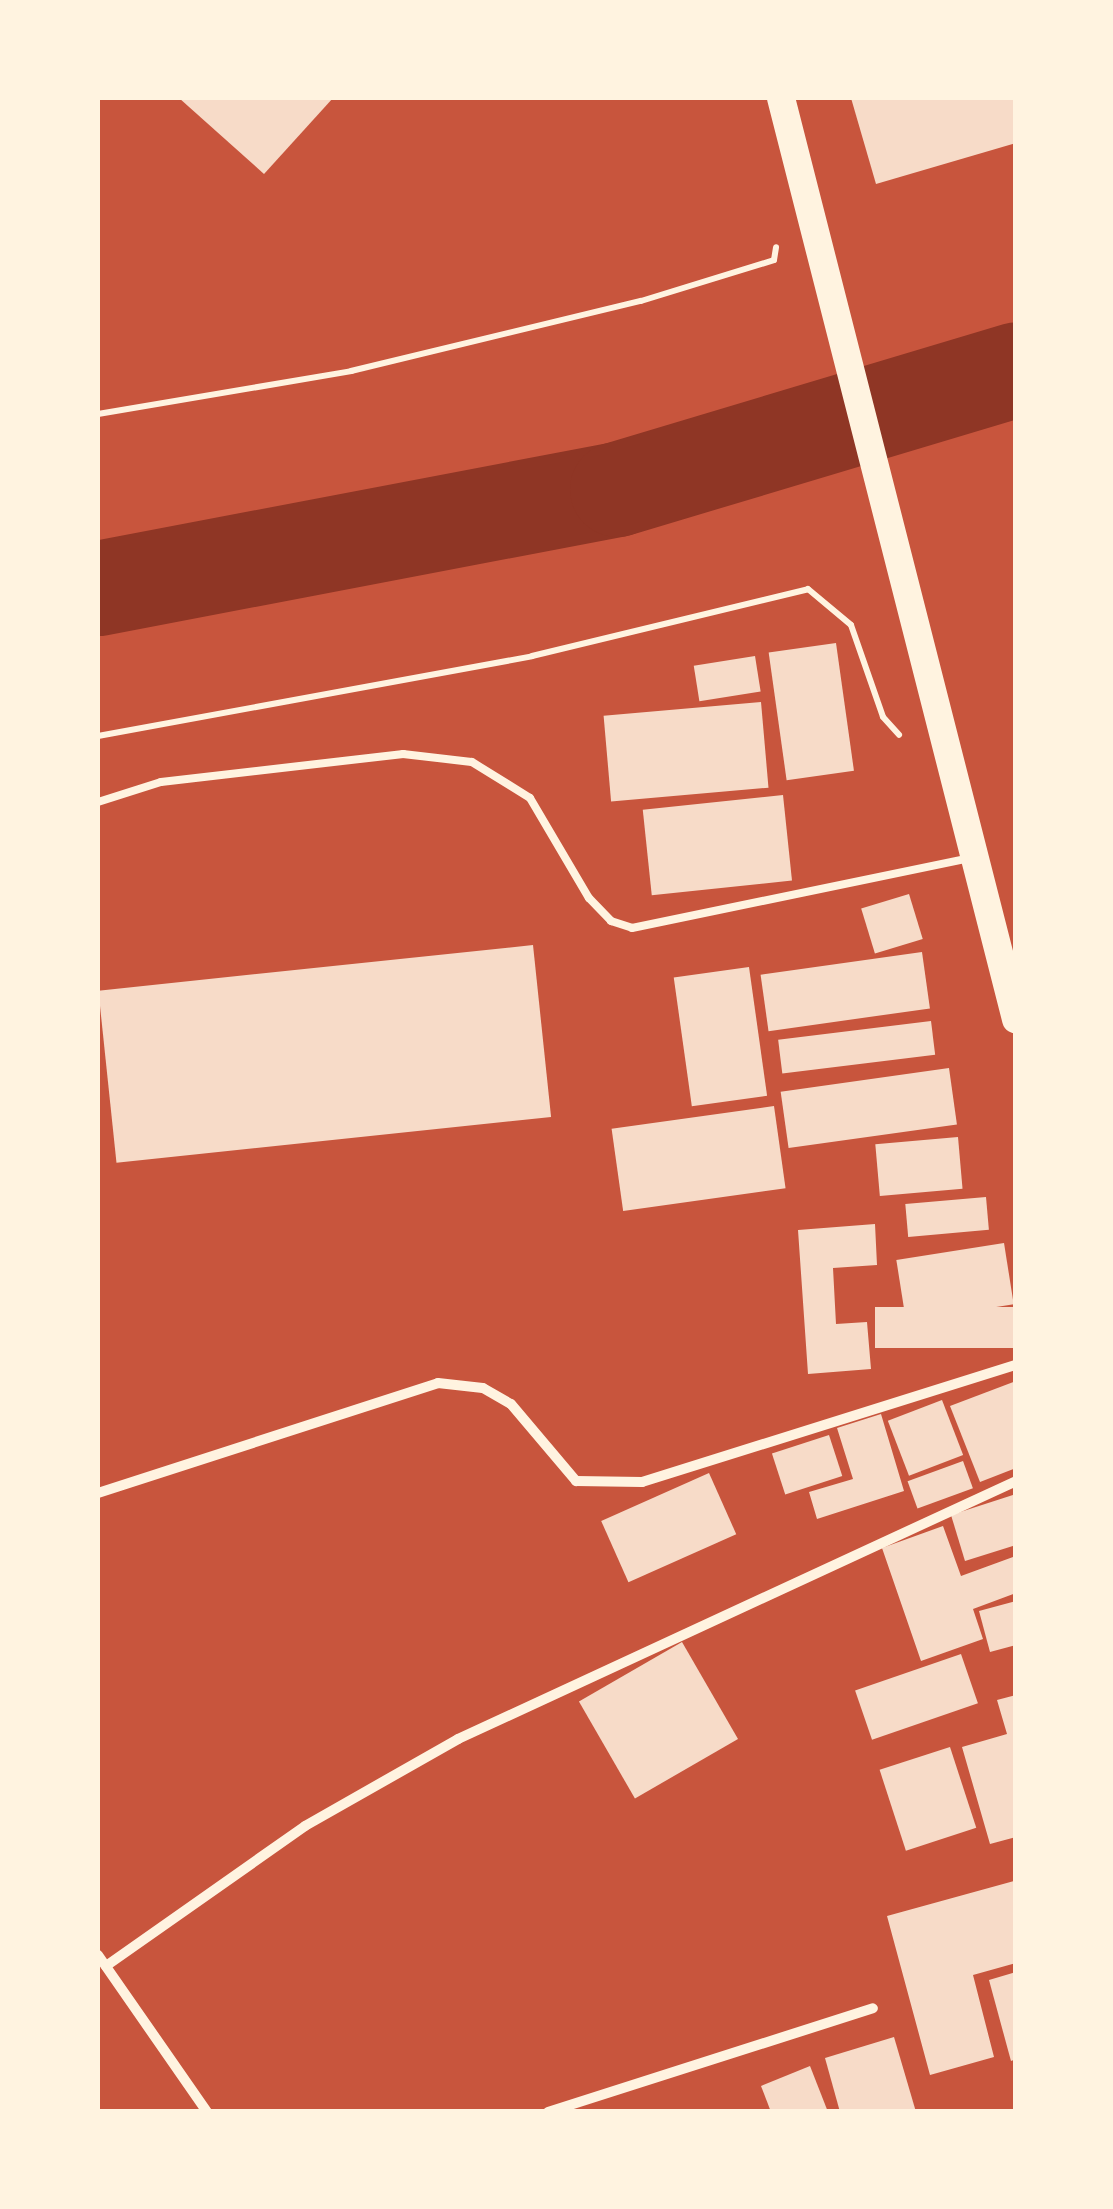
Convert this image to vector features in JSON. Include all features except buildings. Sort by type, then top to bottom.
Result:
[{"type":"highway","points":[[781,98],[1016,1019]]},
{"type":"street","points":[[98,1493],[438,1382],[484,1388],[511,1404],[576,1481],[642,1482],[1016,1365]]},
{"type":"street","points":[[106,1966],[305,1826],[458,1739],[1016,1482]]},
{"type":"street","points":[[98,1955],[207,2112]]},
{"type":"street","points":[[548,2112],[872,2008]]},
{"type":"lane","points":[[98,802],[161,782],[403,754],[472,762],[530,798],[589,898],[612,921],[632,928],[972,858]]},
{"type":"path","points":[[98,414],[351,370],[642,301],[774,260],[776,243]]},
{"type":"path","points":[[98,736],[532,656],[808,589],[851,626],[883,717],[908,746]]},
{"type":"waterway","points":[[98,588],[617,489],[1016,369]]}]
